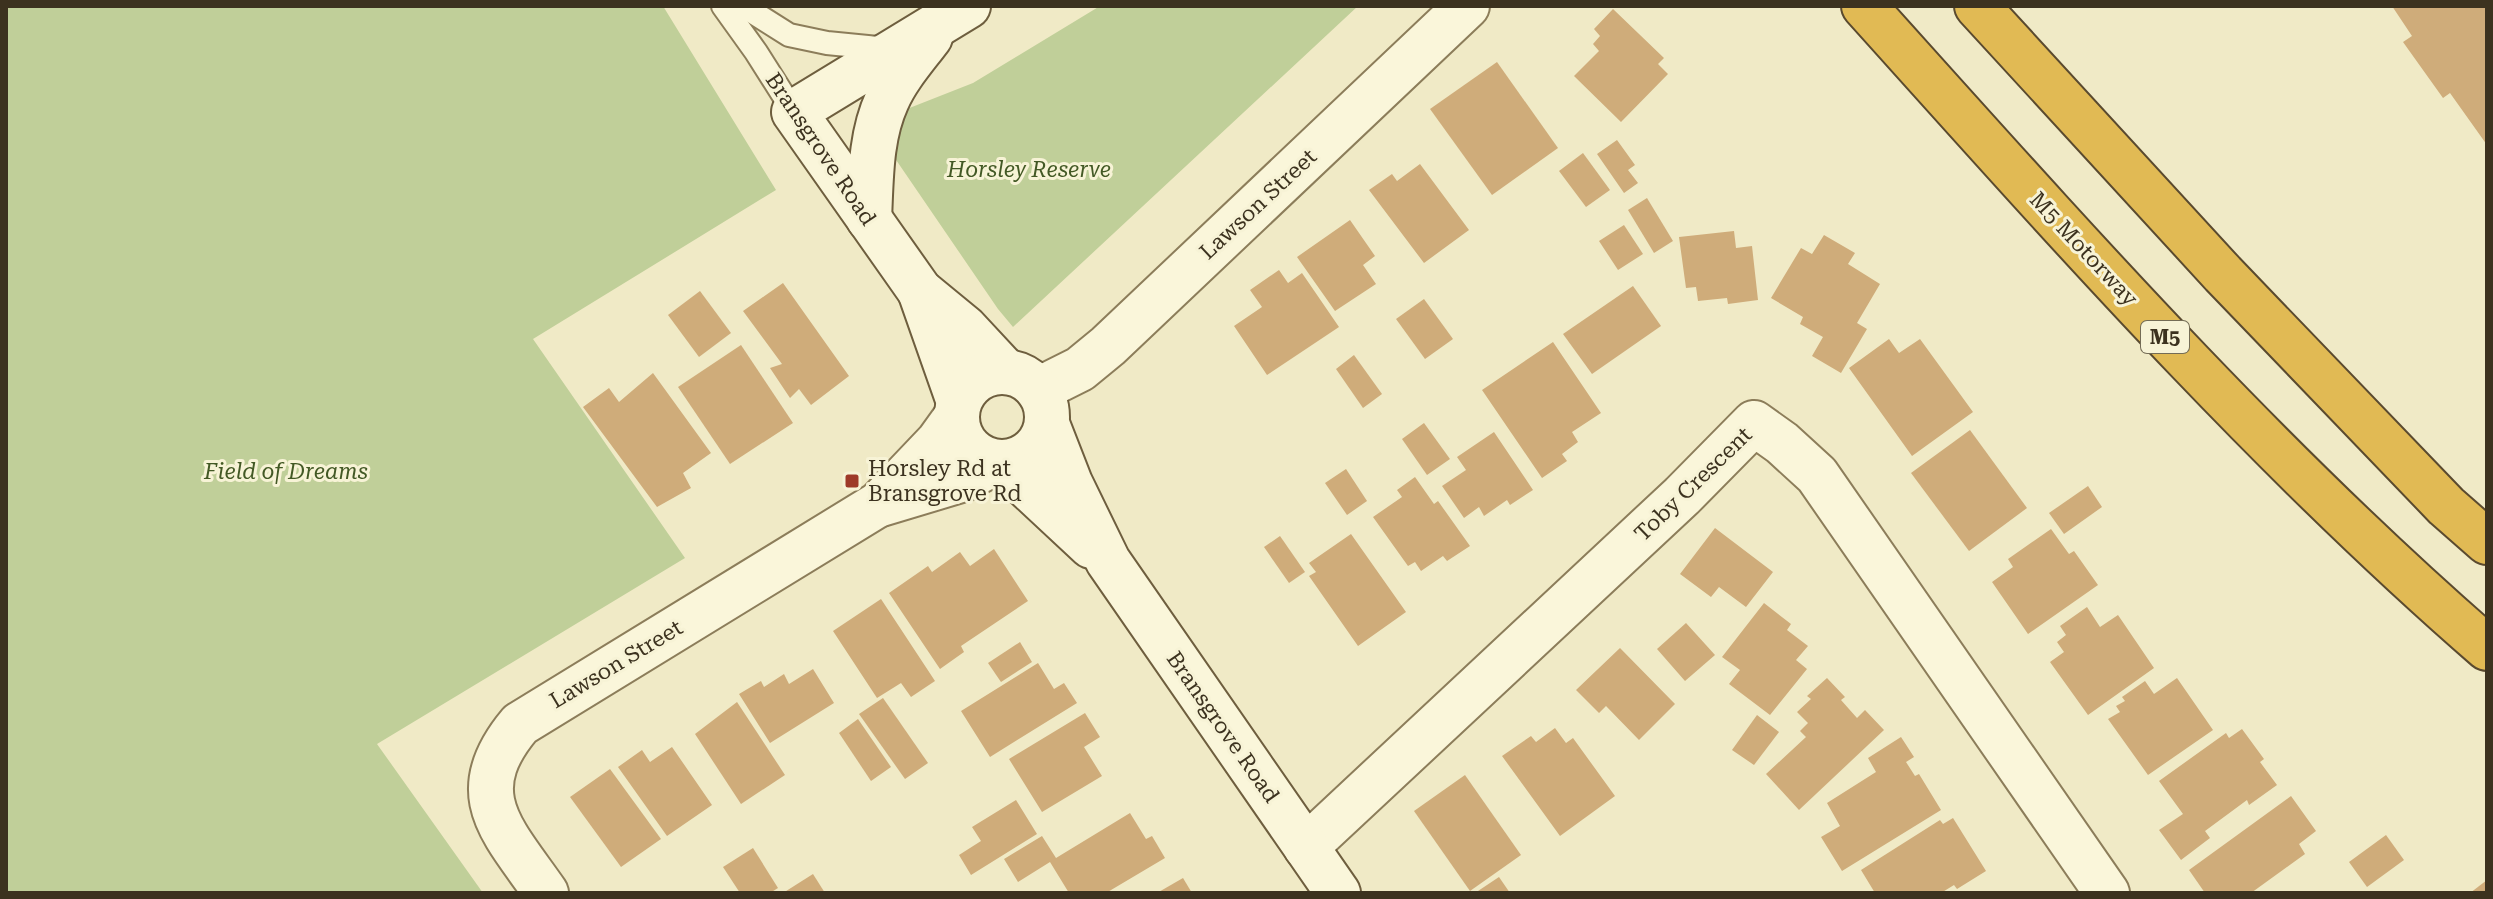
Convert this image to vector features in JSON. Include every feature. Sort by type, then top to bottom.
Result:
[{"type":"highway","name":"M5 Motorway","points":[[1864,6],[2200,374],[2347,519],[2487,648]]},
{"type":"highway","points":[[1977,6],[2223,274],[2446,506],[2487,542]]},
{"type":"street","name":"Lawson Street","points":[[1030,395],[1080,369],[1108,346],[1467,6]]},
{"type":"street","points":[[794,112],[954,14]]},
{"type":"street","points":[[869,219],[873,152],[878,124],[887,100],[899,78],[954,14]]},
{"type":"street","name":"Bransgrove Road","points":[[794,112],[920,291],[965,328],[1030,395],[1108,561],[1338,893]]},
{"type":"street","name":"Bransgrove Road","points":[[920,291],[958,410]]},
{"type":"street","points":[[990,373],[1030,395],[1044,436],[1029,454],[1016,461],[999,462],[976,455],[966,445],[959,431],[958,410],[966,389],[990,373]]},
{"type":"street","name":"Lawson Street","points":[[879,504],[938,442],[958,410]]},
{"type":"street","name":"Toby Crescent","points":[[1306,847],[1682,496],[1754,423],[1817,475],[2107,893]]},
{"type":"street","name":"Bransgrove Road","points":[[999,462],[1108,561]]},
{"type":"street","name":"Lawson Street","points":[[546,893],[501,824],[492,807],[489,788],[499,754],[520,724],[879,504],[964,479],[999,462]]},
{"type":"lane","name":"Bransgrove Road","points":[[723,6],[794,112]]},
{"type":"lane","points":[[743,6],[789,35],[827,43],[896,50]]},
{"type":"green space","name":"Field of Dreams","points":[[6,6],[663,6],[776,190],[533,339],[685,558],[377,744],[483,893],[6,893]]},
{"type":"green space","name":"Horsley Reserve","points":[[1100,6],[1358,6],[1013,327],[879,135],[884,118],[973,83]]},
{"type":"building","points":[[2392,6],[2487,6],[2487,145],[2450,93],[2443,98],[2403,42],[2412,36]]},
{"type":"building","points":[[1613,9],[1664,58],[1658,64],[1668,74],[1621,122],[1574,76],[1599,51],[1593,44],[1600,36],[1594,29]]},
{"type":"building","points":[[1497,62],[1558,148],[1492,195],[1430,109]]},
{"type":"building","points":[[1617,140],[1635,165],[1628,170],[1638,183],[1624,193],[1597,154]]},
{"type":"building","points":[[1583,153],[1610,190],[1586,207],[1559,171]]},
{"type":"building","points":[[1420,164],[1469,230],[1424,263],[1369,190],[1392,174],[1397,181]]},
{"type":"building","points":[[1647,198],[1673,241],[1654,253],[1628,210]]},
{"type":"building","points":[[1350,220],[1375,256],[1363,265],[1376,284],[1335,311],[1297,257]]},
{"type":"building","points":[[1624,225],[1643,254],[1618,270],[1599,241]]},
{"type":"building","points":[[1734,231],[1736,248],[1752,246],[1758,300],[1728,304],[1727,298],[1698,301],[1696,287],[1686,288],[1679,237]]},
{"type":"building","points":[[1824,235],[1855,253],[1848,264],[1880,284],[1857,323],[1867,329],[1841,373],[1812,356],[1823,337],[1800,324],[1803,317],[1771,298],[1801,248],[1812,254]]},
{"type":"building","points":[[1279,270],[1288,283],[1302,273],[1339,327],[1267,375],[1234,326],[1262,307],[1250,290]]},
{"type":"building","points":[[783,283],[849,376],[811,405],[799,389],[790,398],[770,368],[782,364],[743,311]]},
{"type":"building","points":[[1633,286],[1661,326],[1592,374],[1563,334]]},
{"type":"building","points":[[700,291],[731,333],[699,357],[668,315]]},
{"type":"building","points":[[1424,299],[1453,339],[1425,359],[1396,319]]},
{"type":"building","points":[[1889,339],[1899,353],[1920,339],[1973,412],[1912,456],[1849,368]]},
{"type":"building","points":[[1553,342],[1601,413],[1572,432],[1578,442],[1562,454],[1567,461],[1542,478],[1482,390]]},
{"type":"building","points":[[741,345],[793,423],[730,464],[678,387]]},
{"type":"building","points":[[1354,355],[1382,394],[1363,408],[1336,369]]},
{"type":"building","points":[[653,373],[711,453],[683,473],[691,488],[657,507],[583,407],[609,388],[619,402]]},
{"type":"building","points":[[1424,423],[1450,459],[1427,475],[1402,439]]},
{"type":"building","points":[[1970,430],[2027,508],[1969,551],[1911,473]]},
{"type":"building","points":[[1494,432],[1533,490],[1510,505],[1507,500],[1484,516],[1479,507],[1464,518],[1442,486],[1466,470],[1457,457]]},
{"type":"building","points":[[1346,469],[1367,501],[1347,515],[1325,483]]},
{"type":"building","points":[[1415,477],[1434,504],[1438,501],[1470,546],[1447,561],[1443,556],[1421,571],[1415,562],[1408,566],[1373,517],[1402,497],[1397,490]]},
{"type":"building","points":[[2088,486],[2102,507],[2064,534],[2049,513]]},
{"type":"building","points":[[1715,528],[1773,572],[1746,607],[1719,587],[1711,597],[1680,574]]},
{"type":"building","points":[[2051,529],[2069,554],[2074,551],[2098,585],[2028,634],[1992,582],[2013,567],[2008,559]]},
{"type":"building","points":[[1351,534],[1406,612],[1358,646],[1309,576],[1316,572],[1309,563]]},
{"type":"building","points":[[1280,536],[1305,572],[1289,583],[1264,547]]},
{"type":"building","points":[[994,549],[1028,601],[961,646],[964,652],[940,669],[889,593],[928,566],[932,572],[960,552],[970,566]]},
{"type":"building","points":[[881,599],[935,681],[911,697],[901,683],[877,698],[833,631]]},
{"type":"building","points":[[1764,603],[1791,624],[1787,630],[1808,646],[1796,660],[1807,669],[1770,715],[1729,684],[1740,670],[1722,657]]},
{"type":"building","points":[[2087,607],[2100,627],[2118,615],[2154,668],[2088,715],[2050,662],[2064,652],[2057,642],[2066,635],[2060,626]]},
{"type":"building","points":[[1686,623],[1715,655],[1685,681],[1657,649]]},
{"type":"building","points":[[1020,642],[1032,662],[1001,682],[988,663]]},
{"type":"building","points":[[1620,648],[1675,704],[1639,740],[1606,706],[1599,713],[1576,690]]},
{"type":"building","points":[[1038,663],[1054,689],[1064,683],[1077,703],[990,757],[961,711]]},
{"type":"building","points":[[813,669],[834,703],[770,743],[739,694],[761,681],[764,687],[784,674],[789,684]]},
{"type":"building","points":[[1827,678],[1845,697],[1841,700],[1857,718],[1865,710],[1884,730],[1799,810],[1766,774],[1806,737],[1800,731],[1808,723],[1797,712],[1811,699],[1807,696]]},
{"type":"building","points":[[2177,678],[2213,730],[2148,775],[2108,719],[2120,712],[2116,706],[2125,701],[2122,697],[2145,681],[2154,694]]},
{"type":"building","points":[[883,698],[928,763],[905,779],[859,714]]},
{"type":"building","points":[[737,702],[785,775],[741,804],[695,734]]},
{"type":"building","points":[[1085,713],[1100,737],[1084,747],[1102,776],[1042,812],[1009,759]]},
{"type":"building","points":[[1757,715],[1779,732],[1754,765],[1732,750]]},
{"type":"building","points":[[858,719],[891,767],[871,781],[839,733]]},
{"type":"building","points":[[1555,728],[1566,743],[1573,738],[1615,796],[1560,836],[1502,756],[1531,736],[1536,742]]},
{"type":"building","points":[[2242,729],[2264,759],[2260,762],[2277,785],[2249,805],[2247,800],[2205,831],[2210,838],[2181,860],[2159,830],[2183,814],[2159,781],[2226,733],[2229,738]]},
{"type":"building","points":[[1901,737],[1914,757],[1906,762],[1915,776],[1919,774],[1941,810],[1842,871],[1821,837],[1840,826],[1827,803],[1876,772],[1868,758]]},
{"type":"building","points":[[672,747],[712,805],[667,836],[618,767],[642,750],[650,762]]},
{"type":"building","points":[[610,769],[661,839],[621,867],[570,797]]},
{"type":"building","points":[[1465,775],[1521,855],[1470,891],[1414,811]]},
{"type":"building","points":[[2291,796],[2316,831],[2299,844],[2305,854],[2251,893],[2205,893],[2189,870]]},
{"type":"building","points":[[1016,800],[1037,834],[971,875],[959,855],[981,841],[972,827]]},
{"type":"building","points":[[1130,813],[1146,839],[1152,836],[1165,858],[1106,893],[1069,893],[1050,862],[1018,882],[1004,859],[1042,836],[1056,858]]},
{"type":"building","points":[[1953,818],[1986,871],[1957,889],[1954,885],[1941,893],[1875,893],[1861,870],[1940,820],[1943,824]]},
{"type":"building","points":[[2386,835],[2404,860],[2367,887],[2349,862]]},
{"type":"building","points":[[753,848],[778,888],[770,893],[740,893],[723,867]]},
{"type":"building","points":[[813,874],[825,893],[783,893]]},
{"type":"building","points":[[1499,877],[1510,893],[1475,893]]},
{"type":"building","points":[[1183,878],[1192,893],[1157,893]]},
{"type":"building","points":[[2487,880],[2487,893],[2470,893]]},
{"type":"place","name":"Horsley Rd at Bransgrove Rd","points":[[852,481]]}]
